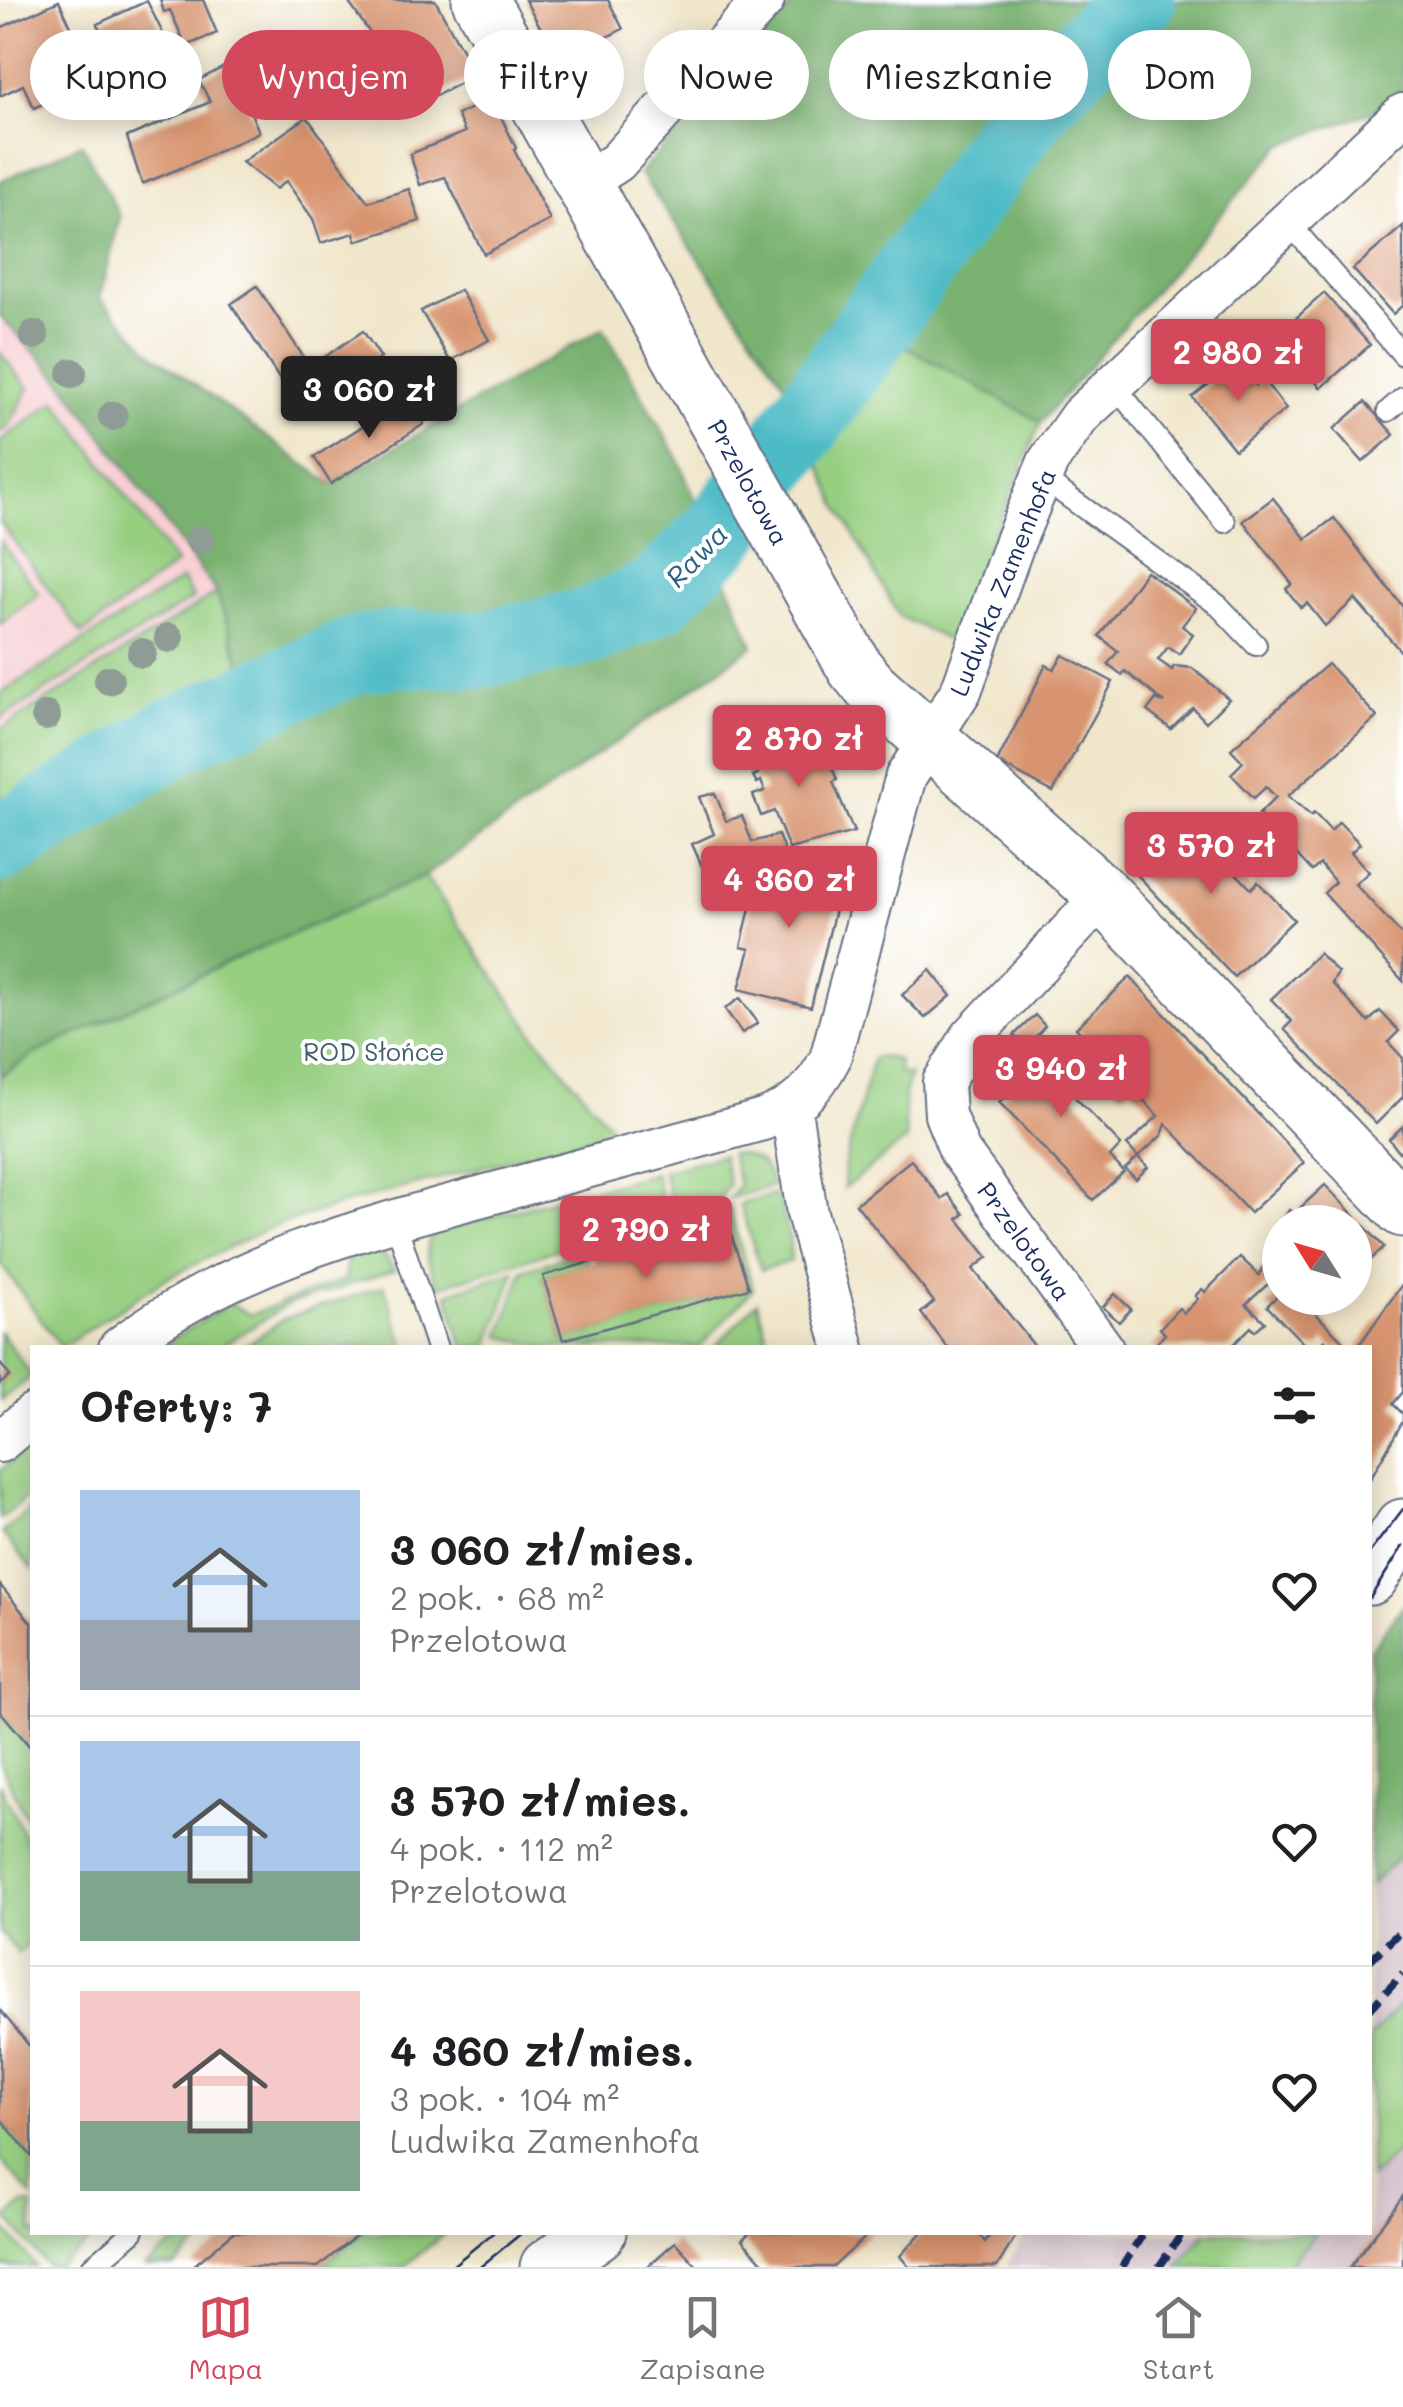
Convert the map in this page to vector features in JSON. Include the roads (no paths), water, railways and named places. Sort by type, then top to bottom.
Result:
[{"type":"street","name":"Przelotowa","points":[[480,0],[854,668],[870,687],[1104,895],[1403,1209]]},
{"type":"street","points":[[583,184],[617,162],[764,0]]},
{"type":"street","name":"Ludwika Zamenhofa","points":[[791,1110],[817,1082],[830,1059],[906,776],[962,691],[1048,462],[1080,416],[1403,114]]},
{"type":"street","name":"Przelotowa","points":[[1101,1345],[960,1152],[945,1115],[943,1082],[971,1038],[1104,895]]},
{"type":"street","points":[[124,1345],[194,1298],[242,1274],[341,1236],[791,1110],[807,1214],[843,1345]]},
{"type":"street","points":[[0,1442],[30,1417]]},
{"type":"street","points":[[1372,1574],[1403,1527]]},
{"type":"street","points":[[548,2267],[594,2235]]},
{"type":"lane","points":[[1288,222],[1403,355]]},
{"type":"lane","points":[[1114,386],[1225,522]]},
{"type":"lane","points":[[1042,478],[1218,604],[1256,645]]},
{"type":"lane","points":[[395,1220],[436,1345]]},
{"type":"lane","points":[[92,2267],[129,2235]]},
{"type":"waterway","name":"Rawa","points":[[0,844],[176,735],[355,655],[394,649],[482,649],[591,626],[658,595],[719,534],[817,405],[1038,97],[1137,0]]},
{"type":"tram line","points":[[1372,1549],[1403,1509]]},
{"type":"tram line","points":[[1372,1595],[1403,1546]]},
{"type":"tram line","points":[[451,2267],[490,2235]]},
{"type":"tram line","points":[[480,2267],[519,2235]]},
{"type":"railway","points":[[1372,1958],[1403,1929]]},
{"type":"railway","points":[[1372,2007],[1403,1974]]},
{"type":"railway","points":[[1122,2267],[1142,2235]]},
{"type":"railway","points":[[1159,2267],[1181,2235]]},
{"type":"park label","name":"ROD Słońce","points":[[374,1051]]}]
